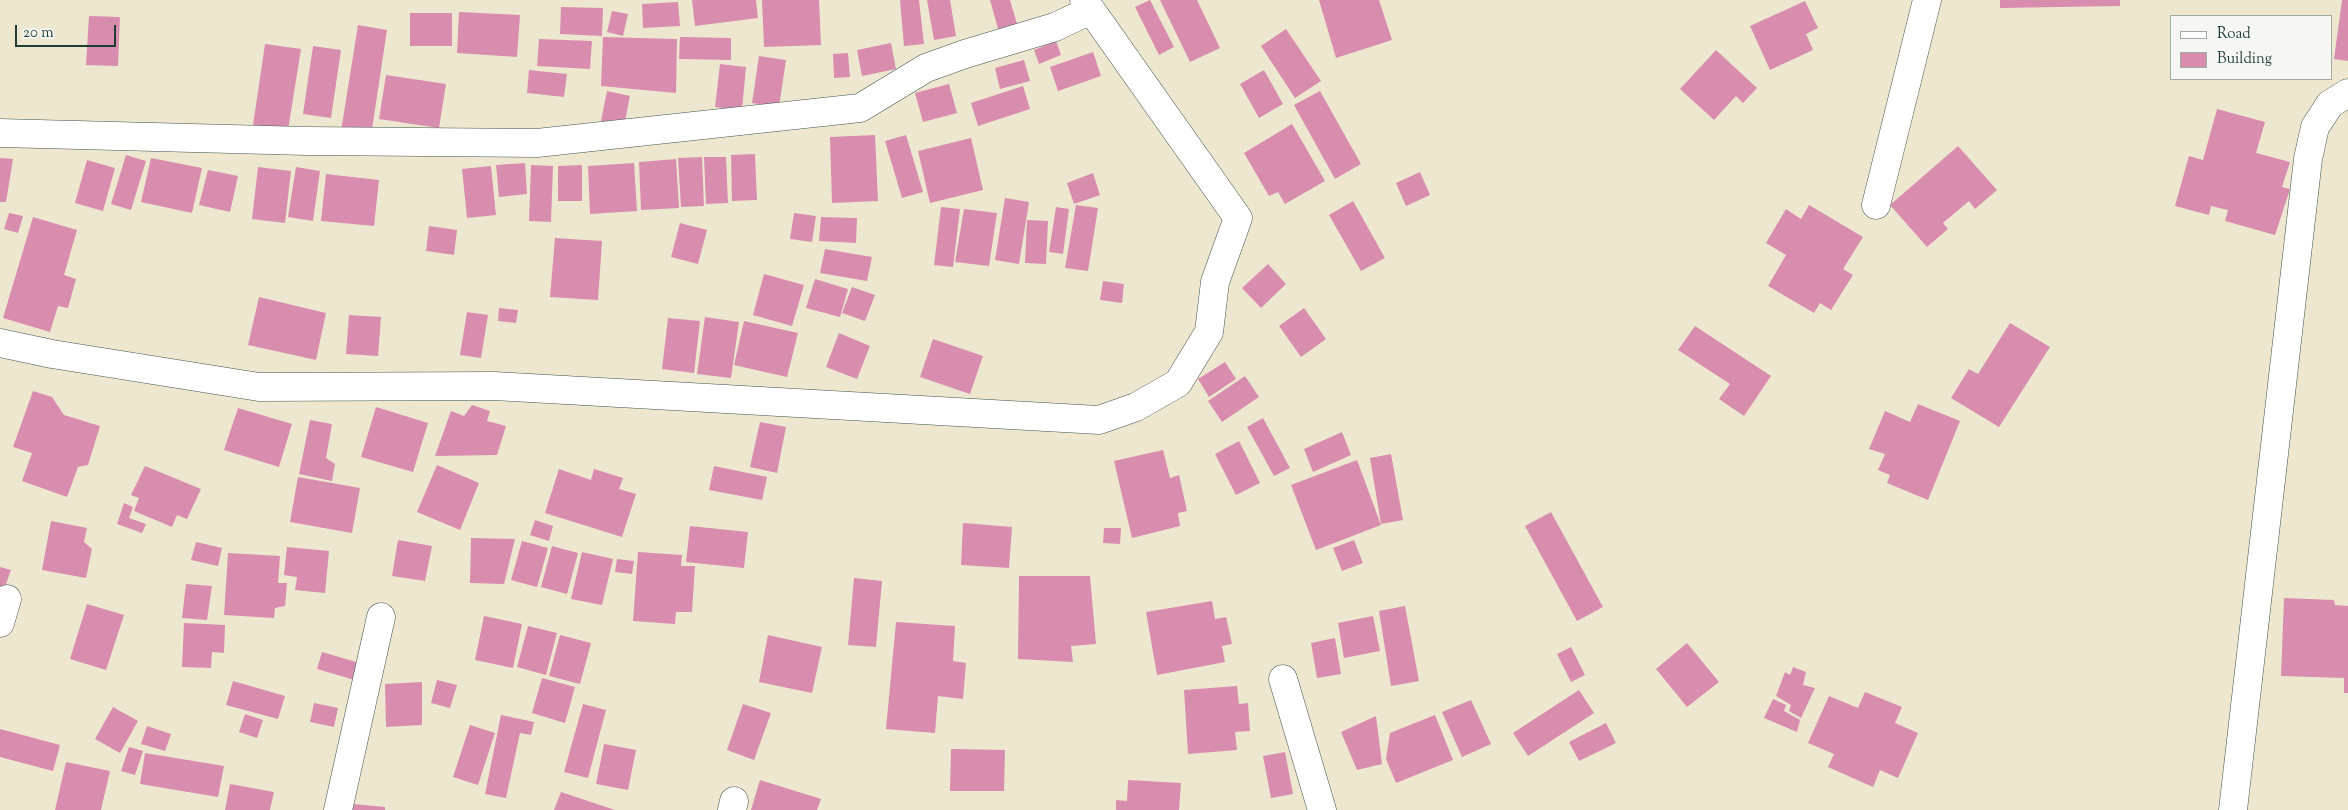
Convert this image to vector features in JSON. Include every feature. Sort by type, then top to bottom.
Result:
[{"type":"street","points":[[1876,205],[1927,0]]},
{"type":"street","points":[[0,133],[307,141],[537,143],[860,108],[926,68],[1055,27],[1088,5],[1238,218],[1214,282],[1209,332],[1178,382],[1136,407],[1099,420],[494,386],[259,388],[52,354],[0,343]]},
{"type":"street","points":[[2234,810],[2308,159],[2315,127],[2330,104],[2348,94]]},
{"type":"street","points":[[338,810],[381,618]]},
{"type":"street","points":[[1282,679],[1322,810]]},
{"type":"building","points":[[692,0],[756,0],[758,18],[695,26]]},
{"type":"building","points":[[762,0],[819,0],[821,45],[764,47]]},
{"type":"building","points":[[900,0],[919,0],[924,44],[904,46]]},
{"type":"building","points":[[927,0],[950,0],[956,36],[934,40]]},
{"type":"building","points":[[990,0],[1010,0],[1019,31],[1000,36]]},
{"type":"building","points":[[1150,0],[1174,47],[1159,55],[1135,7]]},
{"type":"building","points":[[1160,0],[1197,0],[1220,48],[1190,62]]},
{"type":"building","points":[[1319,0],[1379,0],[1392,40],[1336,58]]},
{"type":"building","points":[[2000,0],[2120,0],[2120,6],[2000,8]]},
{"type":"building","points":[[2342,0],[2348,0],[2348,61],[2334,59]]},
{"type":"building","points":[[1805,1],[1818,28],[1806,34],[1813,50],[1770,70],[1750,26]]},
{"type":"building","points":[[678,2],[680,26],[643,28],[642,4]]},
{"type":"building","points":[[561,7],[603,8],[602,36],[560,34]]},
{"type":"building","points":[[612,11],[628,14],[623,36],[607,32]]},
{"type":"building","points":[[459,12],[520,15],[517,57],[457,53]]},
{"type":"building","points":[[410,13],[452,13],[452,46],[410,46]]},
{"type":"building","points":[[89,16],[120,17],[118,66],[86,65]]},
{"type":"building","points":[[358,25],[387,30],[371,136],[341,131]]},
{"type":"building","points":[[1286,29],[1321,81],[1295,98],[1261,46]]},
{"type":"building","points":[[603,37],[677,39],[676,93],[601,86]]},
{"type":"building","points":[[680,37],[731,38],[731,60],[679,59]]},
{"type":"building","points":[[539,39],[592,41],[590,69],[537,66]]},
{"type":"building","points":[[1056,41],[1061,55],[1039,64],[1034,50]]},
{"type":"building","points":[[891,43],[896,69],[862,76],[857,50]]},
{"type":"building","points":[[265,44],[301,49],[288,130],[253,125]]},
{"type":"building","points":[[313,46],[341,50],[331,118],[303,114]]},
{"type":"building","points":[[1716,50],[1757,88],[1743,103],[1736,96],[1714,120],[1680,89]]},
{"type":"building","points":[[1093,52],[1101,76],[1058,91],[1050,67]]},
{"type":"building","points":[[848,53],[850,77],[834,78],[833,54]]},
{"type":"building","points":[[759,56],[786,60],[779,107],[752,103]]},
{"type":"building","points":[[1024,60],[1030,81],[1000,89],[995,68]]},
{"type":"building","points":[[720,64],[746,67],[742,110],[715,107]]},
{"type":"building","points":[[529,70],[567,74],[564,97],[527,93]]},
{"type":"building","points":[[1264,70],[1283,104],[1259,118],[1240,84]]},
{"type":"building","points":[[386,75],[446,84],[439,128],[379,119]]},
{"type":"building","points":[[949,84],[957,113],[923,122],[915,93]]},
{"type":"building","points":[[1023,86],[1030,109],[978,126],[971,103]]},
{"type":"building","points":[[607,91],[630,96],[624,126],[601,121]]},
{"type":"building","points":[[1320,91],[1361,164],[1335,179],[1294,105]]},
{"type":"building","points":[[2217,109],[2265,122],[2256,153],[2290,162],[2282,187],[2290,189],[2275,235],[2225,221],[2228,210],[2211,206],[2209,215],[2175,206],[2189,156],[2203,160]]},
{"type":"building","points":[[1292,124],[1325,181],[1285,204],[1278,192],[1269,196],[1244,153]]},
{"type":"building","points":[[875,135],[878,201],[832,203],[830,137]]},
{"type":"building","points":[[906,135],[923,192],[902,198],[885,141]]},
{"type":"building","points":[[971,138],[983,190],[930,203],[918,151]]},
{"type":"building","points":[[1958,146],[1997,190],[1975,209],[1969,201],[1943,223],[1948,229],[1927,247],[1890,205]]},
{"type":"building","points":[[755,154],[757,200],[732,201],[731,155]]},
{"type":"building","points":[[126,155],[146,161],[131,210],[111,204]]},
{"type":"building","points":[[702,157],[704,206],[681,207],[678,158]]},
{"type":"building","points":[[704,157],[726,157],[728,203],[706,204]]},
{"type":"building","points":[[0,158],[13,159],[6,202],[0,202]]},
{"type":"building","points":[[151,158],[202,168],[192,213],[141,202]]},
{"type":"building","points":[[676,159],[679,208],[641,210],[639,162]]},
{"type":"building","points":[[87,160],[115,168],[103,211],[75,203]]},
{"type":"building","points":[[525,163],[527,194],[499,197],[496,165]]},
{"type":"building","points":[[634,163],[637,211],[590,214],[588,166]]},
{"type":"building","points":[[531,165],[553,166],[551,222],[529,221]]},
{"type":"building","points":[[582,165],[582,201],[558,201],[558,166]]},
{"type":"building","points":[[491,166],[496,215],[467,218],[462,169]]},
{"type":"building","points":[[258,167],[291,171],[285,223],[252,219]]},
{"type":"building","points":[[296,167],[320,171],[313,221],[288,217]]},
{"type":"building","points":[[208,170],[238,176],[230,212],[199,205]]},
{"type":"building","points":[[1420,172],[1430,195],[1406,206],[1396,183]]},
{"type":"building","points":[[1093,173],[1100,195],[1074,204],[1067,183]]},
{"type":"building","points":[[326,174],[379,180],[374,226],[321,221]]},
{"type":"building","points":[[1005,198],[1029,202],[1019,264],[995,260]]},
{"type":"building","points":[[1353,201],[1385,258],[1361,271],[1329,215]]},
{"type":"building","points":[[1076,205],[1098,208],[1088,271],[1065,268]]},
{"type":"building","points":[[1809,205],[1863,237],[1843,269],[1853,275],[1831,310],[1820,303],[1814,313],[1768,286],[1786,255],[1766,243],[1786,209],[1801,219]]},
{"type":"building","points":[[941,207],[960,209],[953,267],[934,265]]},
{"type":"building","points":[[1056,207],[1069,209],[1063,254],[1049,252]]},
{"type":"building","points":[[964,209],[997,213],[989,266],[955,262]]},
{"type":"building","points":[[9,213],[23,216],[18,233],[4,229]]},
{"type":"building","points":[[794,213],[816,216],[812,242],[790,239]]},
{"type":"building","points":[[33,217],[77,230],[64,275],[76,279],[68,308],[58,306],[50,332],[3,318]]},
{"type":"building","points":[[821,217],[857,218],[856,243],[819,241]]},
{"type":"building","points":[[1027,220],[1048,221],[1046,264],[1025,263]]},
{"type":"building","points":[[680,223],[707,230],[698,264],[671,257]]},
{"type":"building","points":[[429,226],[457,230],[454,255],[426,251]]},
{"type":"building","points":[[555,238],[602,241],[598,300],[550,297]]},
{"type":"building","points":[[825,249],[872,257],[867,281],[820,273]]},
{"type":"building","points":[[1268,264],[1286,284],[1261,308],[1242,288]]},
{"type":"building","points":[[764,274],[804,285],[792,326],[753,315]]},
{"type":"building","points":[[815,279],[848,289],[840,317],[806,308]]},
{"type":"building","points":[[1103,281],[1124,284],[1122,303],[1100,300]]},
{"type":"building","points":[[852,287],[875,295],[865,321],[842,313]]},
{"type":"building","points":[[259,297],[326,313],[316,360],[248,345]]},
{"type":"building","points":[[499,308],[518,310],[516,323],[498,321]]},
{"type":"building","points":[[1304,308],[1326,339],[1301,357],[1279,326]]},
{"type":"building","points":[[467,312],[488,315],[481,358],[460,355]]},
{"type":"building","points":[[349,315],[381,317],[378,356],[346,354]]},
{"type":"building","points":[[705,317],[739,322],[731,378],[697,374]]},
{"type":"building","points":[[668,318],[700,321],[694,373],[662,369]]},
{"type":"building","points":[[744,321],[798,333],[787,377],[734,365]]},
{"type":"building","points":[[2010,323],[2050,347],[1999,427],[1951,398],[1969,369],[1978,374]]},
{"type":"building","points":[[1695,326],[1771,376],[1744,416],[1719,399],[1730,384],[1678,350]]},
{"type":"building","points":[[839,333],[870,346],[857,379],[826,367]]},
{"type":"building","points":[[933,339],[983,356],[970,394],[920,377]]},
{"type":"building","points":[[1225,362],[1236,379],[1209,397],[1198,379]]},
{"type":"building","points":[[1245,376],[1259,397],[1222,422],[1208,401]]},
{"type":"building","points":[[33,391],[52,397],[64,415],[100,426],[88,465],[78,467],[67,497],[22,481],[32,453],[13,447]]},
{"type":"building","points":[[1918,404],[1960,421],[1928,500],[1887,483],[1890,475],[1878,470],[1885,454],[1869,449],[1885,411],[1910,422]]},
{"type":"building","points":[[472,405],[490,411],[487,421],[506,426],[497,455],[435,456],[451,411],[464,416]]},
{"type":"building","points":[[376,407],[428,423],[413,472],[361,457]]},
{"type":"building","points":[[238,408],[292,424],[279,467],[224,450]]},
{"type":"building","points":[[1263,418],[1290,468],[1274,476],[1247,427]]},
{"type":"building","points":[[310,420],[332,424],[326,458],[335,464],[332,481],[299,474]]},
{"type":"building","points":[[760,422],[786,427],[777,473],[750,467]]},
{"type":"building","points":[[1342,432],[1351,455],[1313,472],[1304,449]]},
{"type":"building","points":[[1239,441],[1260,483],[1236,495],[1215,454]]},
{"type":"building","points":[[1163,450],[1170,478],[1179,475],[1187,511],[1178,513],[1180,526],[1132,538],[1114,461]]},
{"type":"building","points":[[1391,454],[1403,520],[1381,524],[1370,458]]},
{"type":"building","points":[[1357,460],[1381,525],[1316,550],[1291,485]]},
{"type":"building","points":[[437,465],[479,483],[460,530],[417,512]]},
{"type":"building","points":[[145,466],[201,489],[187,519],[177,515],[172,527],[134,511],[139,498],[131,495]]},
{"type":"building","points":[[714,466],[767,477],[762,500],[709,490]]},
{"type":"building","points":[[559,469],[591,480],[594,469],[623,478],[619,489],[636,494],[622,537],[545,513]]},
{"type":"building","points":[[298,477],[360,488],[352,533],[290,522]]},
{"type":"building","points":[[124,503],[133,507],[129,518],[146,524],[142,533],[117,524]]},
{"type":"building","points":[[1551,512],[1603,607],[1577,621],[1525,526]]},
{"type":"building","points":[[535,520],[553,526],[549,541],[530,535]]},
{"type":"building","points":[[51,521],[87,528],[84,542],[92,549],[86,578],[42,570]]},
{"type":"building","points":[[963,523],[1012,527],[1009,568],[961,565]]},
{"type":"building","points":[[690,526],[748,532],[744,568],[686,562]]},
{"type":"building","points":[[1104,528],[1121,528],[1120,544],[1103,543]]},
{"type":"building","points":[[471,538],[515,539],[504,584],[470,583]]},
{"type":"building","points":[[398,540],[432,546],[425,581],[392,576]]},
{"type":"building","points":[[1354,540],[1363,563],[1342,571],[1333,548]]},
{"type":"building","points":[[522,541],[548,548],[537,587],[511,580]]},
{"type":"building","points":[[196,542],[222,548],[218,566],[191,560]]},
{"type":"building","points":[[552,546],[578,553],[567,594],[541,587]]},
{"type":"building","points":[[287,547],[329,551],[325,593],[295,590],[297,577],[284,575]]},
{"type":"building","points":[[582,552],[613,559],[602,605],[571,599]]},
{"type":"building","points":[[638,552],[682,555],[681,566],[695,566],[692,612],[676,612],[675,624],[633,621]]},
{"type":"building","points":[[228,553],[280,556],[278,583],[287,583],[285,606],[275,608],[274,618],[224,615]]},
{"type":"building","points":[[617,559],[634,561],[632,574],[615,572]]},
{"type":"building","points":[[0,567],[11,570],[0,601]]},
{"type":"building","points":[[1019,576],[1090,576],[1096,644],[1071,646],[1073,662],[1018,659]]},
{"type":"building","points":[[854,578],[882,581],[876,647],[848,645]]},
{"type":"building","points":[[186,584],[212,586],[207,620],[182,618]]},
{"type":"building","points":[[2284,598],[2334,600],[2335,605],[2348,606],[2348,693],[2344,693],[2344,678],[2281,676]]},
{"type":"building","points":[[1212,601],[1215,619],[1226,617],[1232,644],[1222,646],[1225,662],[1157,675],[1146,612]]},
{"type":"building","points":[[87,604],[124,615],[106,670],[70,659]]},
{"type":"building","points":[[1405,606],[1419,681],[1391,686],[1379,611]]},
{"type":"building","points":[[484,616],[522,624],[513,668],[475,660]]},
{"type":"building","points":[[1373,616],[1380,651],[1344,658],[1338,623]]},
{"type":"building","points":[[896,622],[955,626],[953,661],[966,663],[963,699],[938,696],[935,733],[886,729]]},
{"type":"building","points":[[184,623],[225,625],[224,653],[212,652],[211,668],[182,667]]},
{"type":"building","points":[[528,626],[557,633],[546,675],[517,667]]},
{"type":"building","points":[[560,635],[591,643],[580,684],[549,676]]},
{"type":"building","points":[[768,635],[822,647],[812,693],[759,682]]},
{"type":"building","points":[[1335,638],[1341,674],[1317,678],[1311,643]]},
{"type":"building","points":[[1687,643],[1719,682],[1687,707],[1656,669]]},
{"type":"building","points":[[1571,647],[1585,675],[1571,682],[1557,654]]},
{"type":"building","points":[[322,652],[363,664],[358,681],[317,669]]},
{"type":"building","points":[[1793,667],[1806,672],[1803,685],[1815,688],[1801,718],[1789,711],[1791,705],[1776,696],[1785,672],[1790,675]]},
{"type":"building","points":[[542,678],[575,687],[565,723],[532,713]]},
{"type":"building","points":[[437,680],[457,685],[450,708],[431,703]]},
{"type":"building","points":[[233,681],[285,696],[278,719],[226,705]]},
{"type":"building","points":[[422,682],[422,725],[386,727],[385,684]]},
{"type":"building","points":[[1237,686],[1239,704],[1248,703],[1250,731],[1235,732],[1237,750],[1188,754],[1184,690]]},
{"type":"building","points":[[1579,690],[1594,713],[1528,756],[1513,733]]},
{"type":"building","points":[[1865,692],[1902,707],[1895,723],[1918,733],[1898,778],[1880,770],[1873,787],[1828,767],[1834,754],[1808,743],[1829,696],[1858,708]]},
{"type":"building","points":[[1773,699],[1786,705],[1784,711],[1800,720],[1797,732],[1764,718]]},
{"type":"building","points":[[1471,700],[1491,744],[1462,757],[1442,712]]},
{"type":"building","points":[[314,703],[338,708],[334,727],[310,722]]},
{"type":"building","points":[[583,704],[606,710],[588,778],[564,772]]},
{"type":"building","points":[[743,704],[771,713],[754,760],[727,750]]},
{"type":"building","points":[[113,707],[138,721],[120,753],[95,739]]},
{"type":"building","points":[[245,714],[263,720],[257,738],[239,732]]},
{"type":"building","points":[[501,715],[534,722],[531,735],[520,733],[506,798],[485,794]]},
{"type":"building","points":[[1435,715],[1453,760],[1396,783],[1386,759],[1390,733]]},
{"type":"building","points":[[1376,716],[1382,764],[1357,770],[1341,732]]},
{"type":"building","points":[[1606,723],[1616,743],[1579,761],[1569,742]]},
{"type":"building","points":[[470,725],[495,733],[478,785],[453,777]]},
{"type":"building","points":[[147,726],[171,734],[165,751],[141,744]]},
{"type":"building","points":[[0,729],[60,745],[53,771],[0,757]]},
{"type":"building","points":[[604,744],[636,750],[628,790],[596,784]]},
{"type":"building","points":[[129,747],[143,751],[135,775],[121,771]]},
{"type":"building","points":[[951,749],[1005,750],[1004,791],[950,791]]},
{"type":"building","points":[[1285,752],[1293,794],[1271,798],[1263,756]]},
{"type":"building","points":[[145,753],[224,766],[218,797],[140,784]]},
{"type":"building","points":[[66,762],[110,771],[101,810],[55,810]]},
{"type":"building","points":[[760,780],[821,799],[817,810],[751,810]]},
{"type":"building","points":[[1128,780],[1181,783],[1179,810],[1116,810],[1116,800],[1127,801]]},
{"type":"building","points":[[230,784],[274,792],[270,810],[225,810]]},
{"type":"building","points":[[561,792],[615,810],[554,810]]},
{"type":"building","points":[[353,804],[385,807],[385,810],[353,810]]}]
